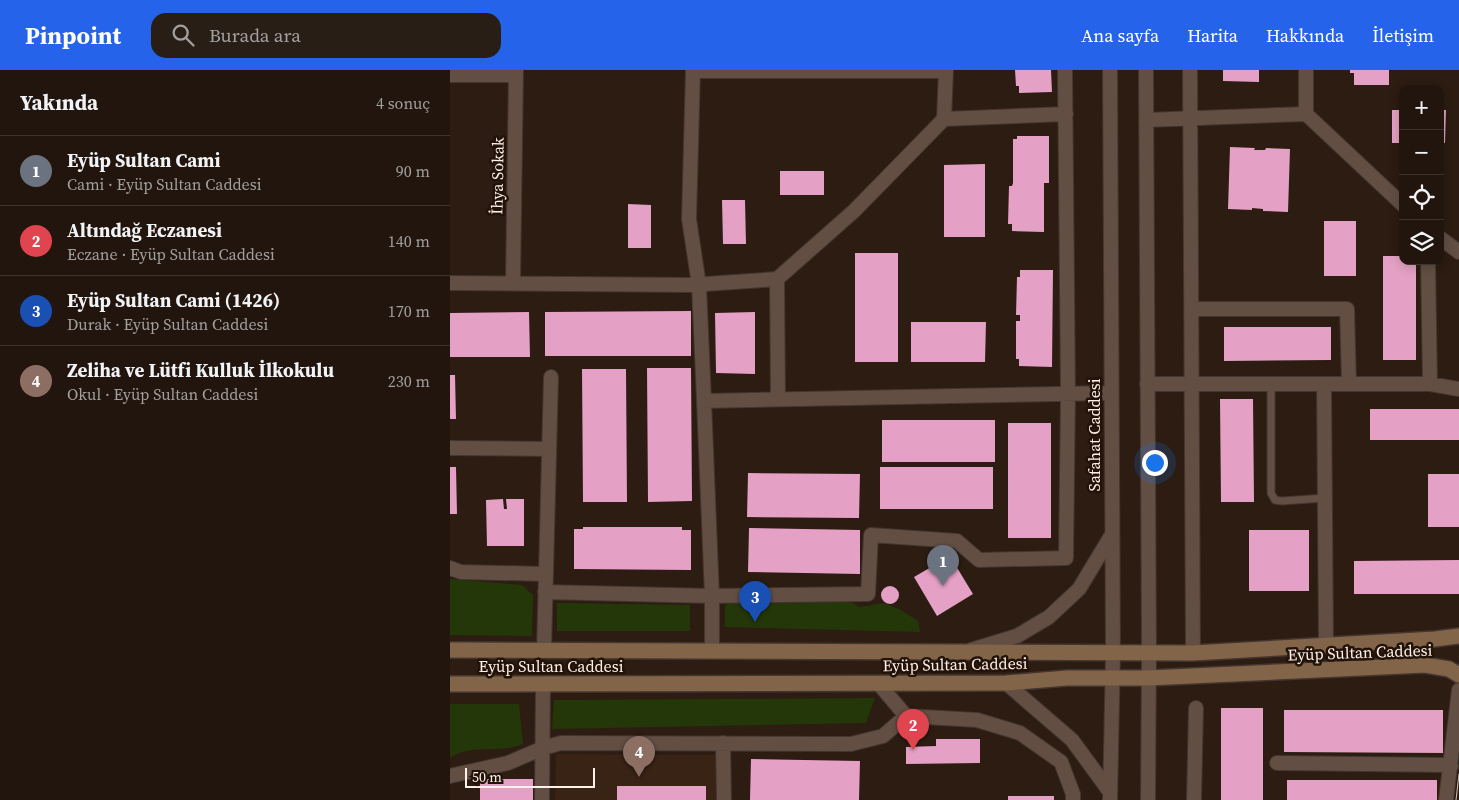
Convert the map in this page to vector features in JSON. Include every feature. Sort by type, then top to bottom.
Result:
[{"type":"main road","name":"Eyüp Sultan Caddesi","points":[[450,650],[1193,653],[1459,636]]},
{"type":"main road","name":"Eyüp Sultan Caddesi","points":[[450,684],[1006,683],[1067,678],[1148,678],[1425,665],[1449,669],[1459,674]]},
{"type":"street","points":[[450,283],[699,285],[777,279],[854,211],[944,119],[946,71],[693,70],[689,219],[699,285],[712,596],[712,651]]},
{"type":"street","points":[[545,592],[712,596],[868,594],[871,535],[957,541],[979,560],[1066,558],[1068,394],[1065,70]]},
{"type":"street","name":"Safahat Caddesi","points":[[1110,70],[1113,652],[1110,796]]},
{"type":"street","points":[[1146,70],[1148,800]]},
{"type":"street","points":[[1190,70],[1193,653]]},
{"type":"street","points":[[1306,70],[1306,114]]},
{"type":"street","points":[[450,75],[516,73]]},
{"type":"street","name":"İhya Sokak","points":[[513,283],[516,73]]},
{"type":"street","points":[[944,119],[1066,114]]},
{"type":"street","points":[[1146,120],[1306,114],[1399,201]]},
{"type":"street","points":[[1444,241],[1459,252]]},
{"type":"street","points":[[1428,265],[1430,384]]},
{"type":"street","points":[[777,279],[778,400]]},
{"type":"street","points":[[1191,309],[1346,309],[1349,384]]},
{"type":"street","points":[[544,650],[551,377]]},
{"type":"street","points":[[1147,384],[1430,384],[1459,390]]},
{"type":"street","points":[[1324,384],[1326,645]]},
{"type":"street","points":[[704,401],[1111,393]]},
{"type":"street","points":[[450,448],[549,449]]},
{"type":"street","points":[[963,652],[1018,636],[1050,617],[1079,590],[1112,536]]},
{"type":"street","points":[[450,568],[461,572],[545,574]]},
{"type":"street","points":[[878,683],[906,716]]},
{"type":"street","points":[[1006,683],[1072,740],[1110,796]]},
{"type":"street","points":[[542,800],[543,684]]},
{"type":"street","points":[[1446,800],[1459,690]]},
{"type":"street","points":[[1194,800],[1196,708]]},
{"type":"street","points":[[450,776],[508,763],[543,748],[561,743],[851,744],[884,736],[906,716],[977,720],[1020,733],[1061,762],[1073,794],[1073,800]]},
{"type":"street","points":[[723,743],[724,800]]},
{"type":"street","points":[[1277,763],[1451,766]]},
{"type":"lane","points":[[1271,384],[1271,493],[1275,500],[1282,501],[1325,498]]},
{"type":"shaded area","points":[[556,754],[722,755],[722,800],[555,800]]},
{"type":"green space","points":[[450,579],[522,585],[533,595],[532,636],[450,635]]},
{"type":"green space","points":[[727,602],[852,602],[859,607],[884,603],[901,610],[918,621],[920,632],[725,627],[725,607]]},
{"type":"green space","points":[[557,603],[690,605],[690,631],[557,631]]},
{"type":"green space","points":[[875,698],[866,723],[552,729],[554,700]]},
{"type":"green space","points":[[450,704],[519,704],[523,744],[514,747],[467,751],[450,758]]},
{"type":"building","points":[[1015,70],[1051,70],[1052,92],[1019,93],[1019,86],[1016,86]]},
{"type":"building","points":[[1223,70],[1259,70],[1259,82],[1223,81]]},
{"type":"building","points":[[1350,70],[1389,70],[1389,85],[1354,85],[1354,73],[1350,73]]},
{"type":"building","points":[[1392,110],[1399,110],[1399,143],[1392,143]]},
{"type":"building","points":[[1444,110],[1446,110],[1445,143]]},
{"type":"building","points":[[1017,136],[1049,136],[1049,183],[1044,183],[1044,232],[1012,231],[1012,224],[1008,224],[1009,186],[1012,186],[1013,183],[1013,139],[1017,139]]},
{"type":"building","points":[[1230,147],[1255,148],[1254,150],[1265,150],[1266,148],[1290,149],[1288,212],[1263,211],[1263,209],[1252,208],[1252,210],[1228,209]]},
{"type":"building","points":[[985,164],[985,237],[944,237],[944,165]]},
{"type":"building","points":[[780,171],[824,171],[824,195],[780,195]]},
{"type":"building","points":[[722,200],[745,200],[746,244],[723,244]]},
{"type":"building","points":[[628,204],[651,205],[651,248],[628,248]]},
{"type":"building","points":[[1324,221],[1356,221],[1356,276],[1324,276]]},
{"type":"building","points":[[855,253],[898,253],[898,362],[855,362]]},
{"type":"building","points":[[1383,256],[1399,256],[1399,265],[1416,265],[1416,360],[1383,360]]},
{"type":"building","points":[[1020,270],[1053,270],[1052,367],[1019,366],[1019,359],[1016,359],[1016,321],[1020,321],[1020,315],[1016,315],[1017,277],[1020,277]]},
{"type":"building","points":[[691,311],[691,356],[545,356],[545,312]]},
{"type":"building","points":[[529,312],[530,357],[450,357],[450,313]]},
{"type":"building","points":[[755,312],[755,374],[716,373],[715,313]]},
{"type":"building","points":[[911,322],[986,322],[985,362],[911,362]]},
{"type":"building","points":[[1224,327],[1331,327],[1331,360],[1224,361]]},
{"type":"building","points":[[647,368],[691,368],[692,501],[648,502]]},
{"type":"building","points":[[582,369],[626,369],[627,502],[583,502]]},
{"type":"building","points":[[450,375],[455,375],[456,419],[450,419]]},
{"type":"building","points":[[1220,399],[1253,399],[1254,502],[1221,502]]},
{"type":"building","points":[[1370,409],[1459,409],[1459,440],[1370,440]]},
{"type":"building","points":[[882,420],[995,420],[995,462],[882,462]]},
{"type":"building","points":[[1008,423],[1051,423],[1051,538],[1008,538]]},
{"type":"building","points":[[450,467],[456,467],[457,514],[450,514]]},
{"type":"building","points":[[880,467],[993,467],[993,509],[880,509]]},
{"type":"building","points":[[748,473],[860,474],[859,518],[747,517]]},
{"type":"building","points":[[1428,474],[1459,474],[1459,527],[1428,527]]},
{"type":"building","points":[[503,499],[504,509],[507,509],[506,499],[524,499],[524,546],[487,546],[486,500]]},
{"type":"building","points":[[583,527],[682,527],[682,530],[691,530],[691,570],[574,569],[574,529],[583,529]]},
{"type":"building","points":[[749,528],[860,530],[860,574],[748,572]]},
{"type":"building","points":[[1249,530],[1309,530],[1309,591],[1249,591]]},
{"type":"building","points":[[950,556],[973,594],[937,616],[914,577]]},
{"type":"building","points":[[1459,560],[1459,594],[1354,594],[1354,561]]},
{"type":"building","points":[[890,586],[896,589],[899,595],[896,601],[890,604],[884,601],[881,595],[884,589]]},
{"type":"building","points":[[1221,708],[1263,708],[1263,800],[1221,800]]},
{"type":"building","points":[[1284,710],[1443,710],[1443,753],[1284,752]]},
{"type":"building","points":[[936,739],[980,739],[980,763],[906,764],[906,747],[936,746]]},
{"type":"building","points":[[751,759],[860,761],[859,800],[750,800]]},
{"type":"building","points":[[480,779],[533,779],[533,800],[480,800]]},
{"type":"building","points":[[1287,780],[1437,780],[1437,800],[1287,800]]},
{"type":"building","points":[[617,786],[706,786],[706,800],[617,800]]},
{"type":"building","points":[[1008,796],[1054,796],[1054,800],[1008,800]]},
{"type":"tram line","points":[[1456,800],[1459,774]]},
{"type":"place","name":"Eyüp Sultan Cami","points":[[943,586]]},
{"type":"place","name":"Eyüp Sultan Cami (1426)","points":[[755,622]]},
{"type":"place","name":"Altındağ Eczanesi","points":[[913,750]]},
{"type":"place","name":"Zeliha ve Lütfi Kulluk İlkokulu","points":[[639,777]]}]
